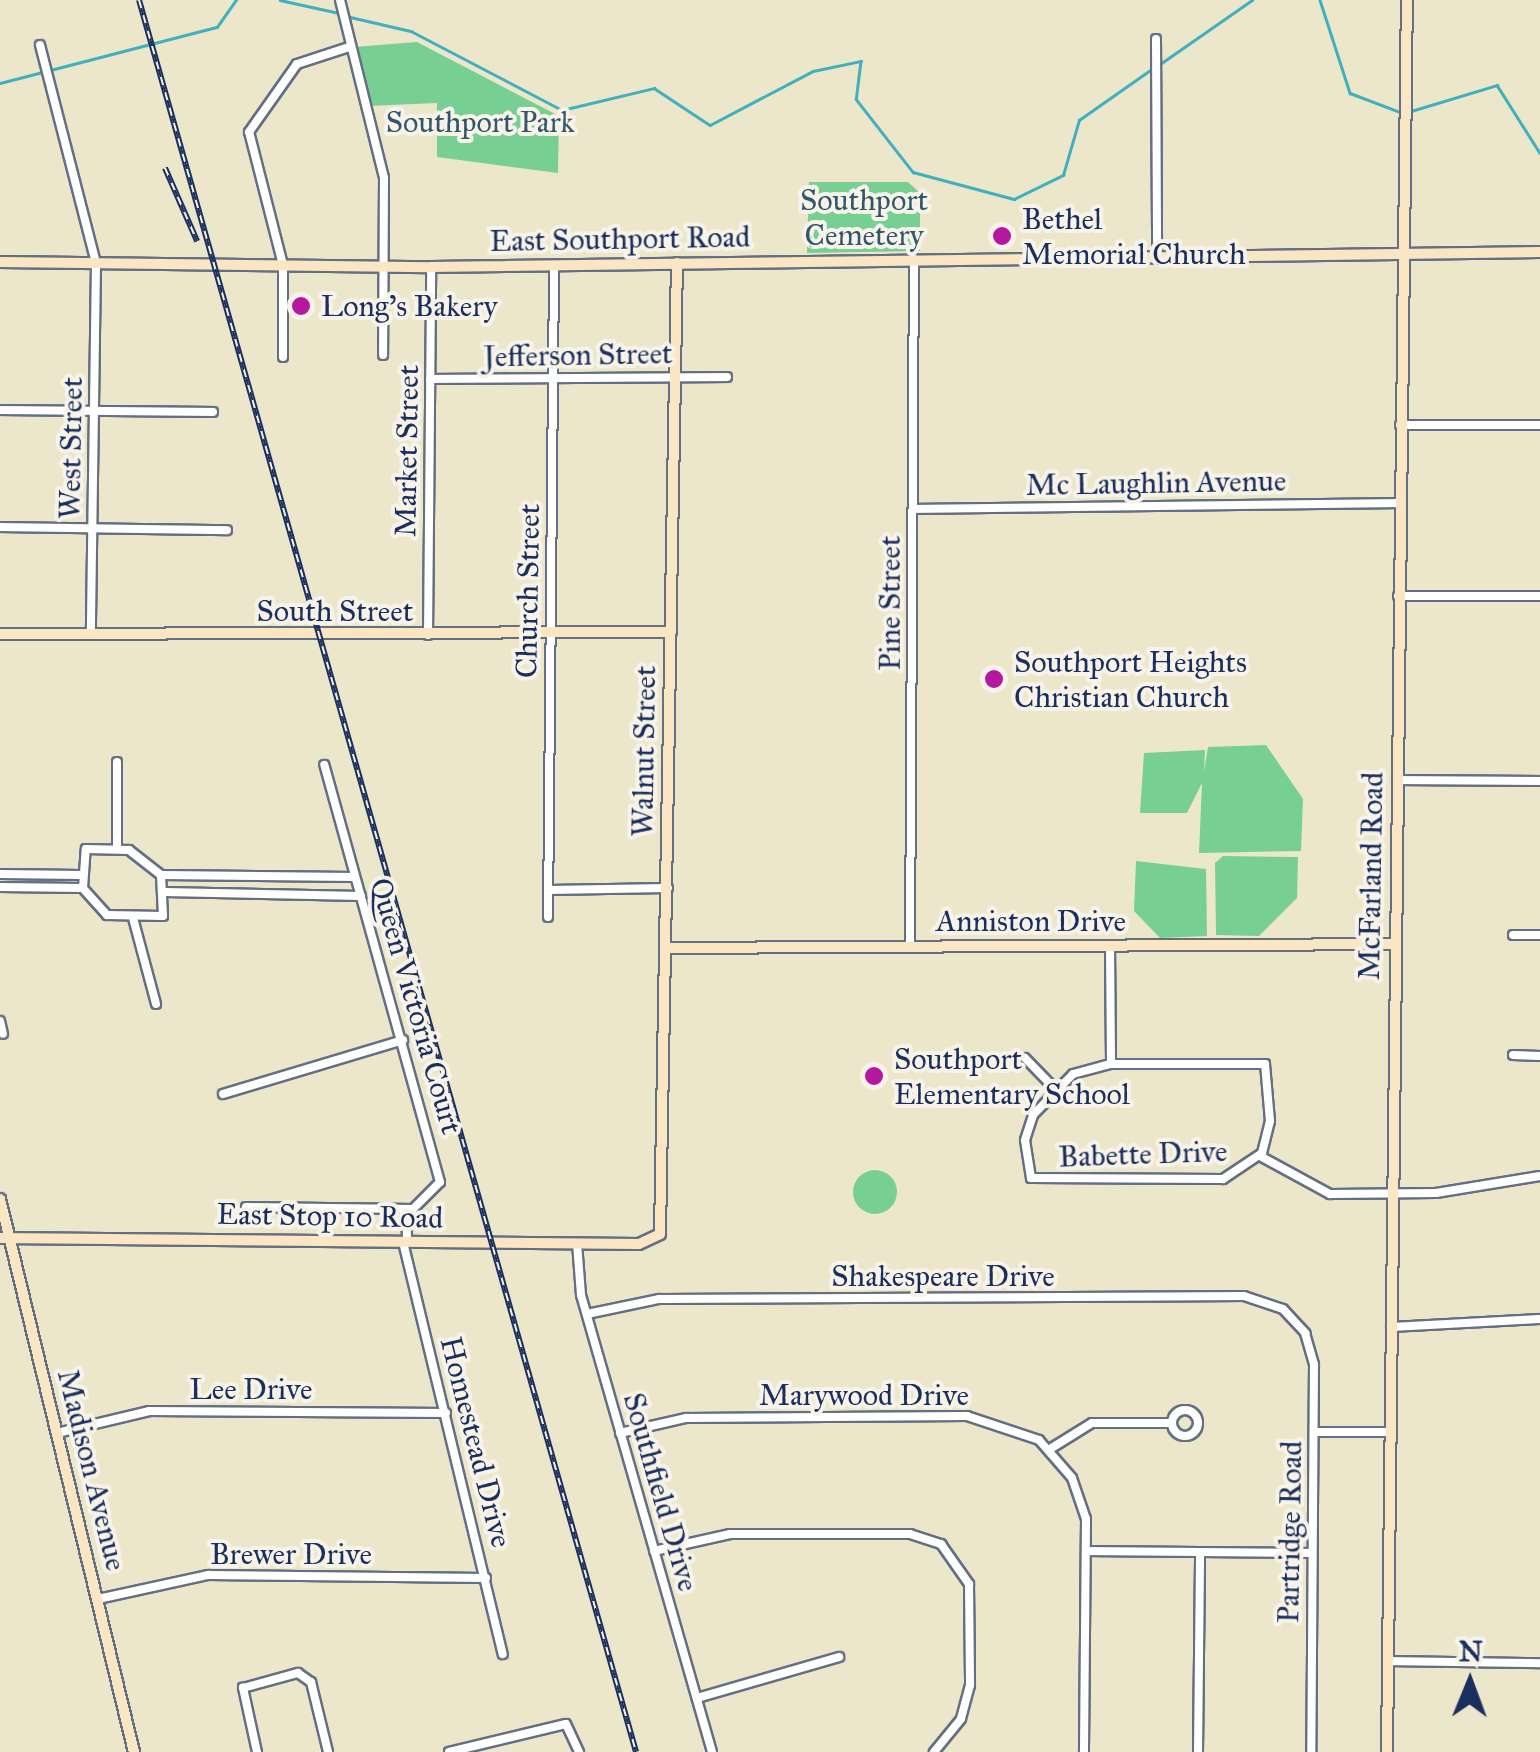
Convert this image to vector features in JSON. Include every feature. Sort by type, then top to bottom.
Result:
[{"type":"street","points":[[340,0],[346,48],[382,163],[382,355]]},
{"type":"street","name":"McFarland Road","points":[[1388,1752],[1407,0]]},
{"type":"street","points":[[1156,39],[1156,256]]},
{"type":"street","name":"West Street","points":[[40,45],[96,263],[91,634]]},
{"type":"street","points":[[282,357],[283,265],[252,152],[252,123],[296,65],[346,48]]},
{"type":"street","name":"East Southport Road","points":[[0,262],[431,267],[1540,252]]},
{"type":"street","name":"Pine Street","points":[[910,947],[914,259]]},
{"type":"street","name":"Walnut Street","points":[[657,1238],[665,1220],[677,263]]},
{"type":"street","name":"Church Street","points":[[548,917],[554,265]]},
{"type":"street","name":"Market Street","points":[[428,635],[431,267]]},
{"type":"street","name":"Jefferson Street","points":[[430,379],[727,377]]},
{"type":"street","points":[[0,410],[214,412]]},
{"type":"street","points":[[1400,425],[1540,425]]},
{"type":"street","name":"Mc Laughlin Avenue","points":[[913,508],[1400,503]]},
{"type":"street","points":[[0,527],[227,530]]},
{"type":"street","points":[[1398,596],[1540,596]]},
{"type":"street","name":"South Street","points":[[0,634],[671,632]]},
{"type":"street","points":[[117,848],[118,762]]},
{"type":"street","name":"Queen Victoria Court","points":[[324,765],[441,1178],[428,1203],[406,1209]]},
{"type":"street","points":[[1397,780],[1540,781]]},
{"type":"street","points":[[161,874],[165,892],[163,916],[110,917],[83,888],[86,849],[117,848],[161,874],[354,877]]},
{"type":"street","points":[[0,874],[82,875]]},
{"type":"street","points":[[0,887],[83,888]]},
{"type":"street","points":[[548,890],[668,888]]},
{"type":"street","points":[[165,892],[361,896]]},
{"type":"street","points":[[134,918],[156,1004]]},
{"type":"street","points":[[1512,935],[1540,935]]},
{"type":"street","name":"Anniston Drive","points":[[667,948],[1395,944]]},
{"type":"street","points":[[1110,946],[1111,1064]]},
{"type":"street","points":[[0,1021],[3,1034]]},
{"type":"street","points":[[223,1094],[403,1040]]},
{"type":"street","points":[[1513,1056],[1540,1056]]},
{"type":"street","points":[[1024,1058],[1056,1090],[1080,1070],[1111,1064],[1266,1066],[1270,1126],[1260,1156]]},
{"type":"street","name":"Babette Drive","points":[[1056,1090],[1027,1129],[1030,1177],[1224,1179],[1260,1156],[1326,1193],[1392,1193],[1540,1176]]},
{"type":"street","name":"Madison Avenue","points":[[0,1200],[5,1238],[57,1432],[134,1752]]},
{"type":"street","points":[[246,1207],[406,1209],[405,1242]]},
{"type":"street","name":"East Stop 10 Road","points":[[5,1238],[576,1243],[657,1238]]},
{"type":"street","name":"Homestead Drive","points":[[405,1242],[502,1654]]},
{"type":"street","name":"Southfield Drive","points":[[576,1243],[587,1314],[712,1752]]},
{"type":"street","name":"Shakespeare Drive","points":[[587,1314],[659,1299],[1244,1296],[1294,1318]]},
{"type":"street","name":"Partridge Road","points":[[1294,1318],[1314,1358],[1310,1752]]},
{"type":"street","points":[[1391,1326],[1540,1319]]},
{"type":"street","name":"Lee Drive","points":[[57,1432],[149,1411],[446,1413]]},
{"type":"street","name":"Marywood Drive","points":[[620,1433],[686,1418],[974,1416],[1050,1449]]},
{"type":"street","points":[[1084,1752],[1087,1551],[1081,1498],[1050,1449],[1092,1422],[1171,1423]]},
{"type":"street","points":[[1314,1432],[1390,1432]]},
{"type":"street","points":[[654,1550],[722,1534],[932,1539],[960,1562],[970,1592],[968,1701],[934,1752]]},
{"type":"street","points":[[1087,1551],[1312,1553]]},
{"type":"street","points":[[1198,1752],[1200,1552]]},
{"type":"street","name":"Brewer Drive","points":[[98,1599],[208,1576],[486,1578]]},
{"type":"street","points":[[697,1698],[838,1657]]},
{"type":"street","points":[[1388,1661],[1540,1663]]},
{"type":"street","points":[[257,1752],[244,1686],[307,1675],[328,1752]]},
{"type":"street","points":[[452,1752],[570,1725],[580,1752]]},
{"type":"green space","name":"Southport Park","points":[[417,42],[559,116],[558,173],[437,157],[437,103],[367,106],[354,47]]},
{"type":"green space","name":"Southport Cemetery","points":[[809,182],[908,182],[920,193],[920,251],[807,253]]},
{"type":"green space","points":[[1266,745],[1303,799],[1301,851],[1199,853],[1202,783],[1187,813],[1140,813],[1144,753],[1205,750],[1204,772],[1208,747]]},
{"type":"green space","points":[[1223,856],[1298,857],[1297,898],[1259,936],[1216,935],[1215,863]]},
{"type":"green space","points":[[1136,861],[1206,869],[1207,936],[1160,938],[1134,911]]},
{"type":"green space","points":[[875,1170],[891,1176],[897,1192],[891,1208],[875,1214],[859,1208],[853,1192],[859,1176]]},
{"type":"waterway","points":[[0,83],[217,27],[236,0]]},
{"type":"waterway","points":[[280,0],[339,13]]},
{"type":"waterway","points":[[1160,64],[1252,0]]},
{"type":"waterway","points":[[1320,0],[1350,93],[1403,113]]},
{"type":"waterway","points":[[346,16],[411,31],[562,110],[654,88],[710,125],[813,71],[861,61],[856,99],[913,172],[1014,199],[1063,175],[1079,120],[1153,68]]},
{"type":"waterway","points":[[1411,111],[1497,85],[1540,153]]},
{"type":"railway","points":[[139,0],[636,1752]]},
{"type":"railway","points":[[165,168],[197,241]]},
{"type":"place","name":"Bethel Memorial Church","points":[[1002,236]]},
{"type":"place","name":"Long's Bakery","points":[[301,306]]},
{"type":"place","name":"Southport Heights Christian Church","points":[[994,679]]},
{"type":"place","name":"Southport Elementary School","points":[[874,1076]]}]
